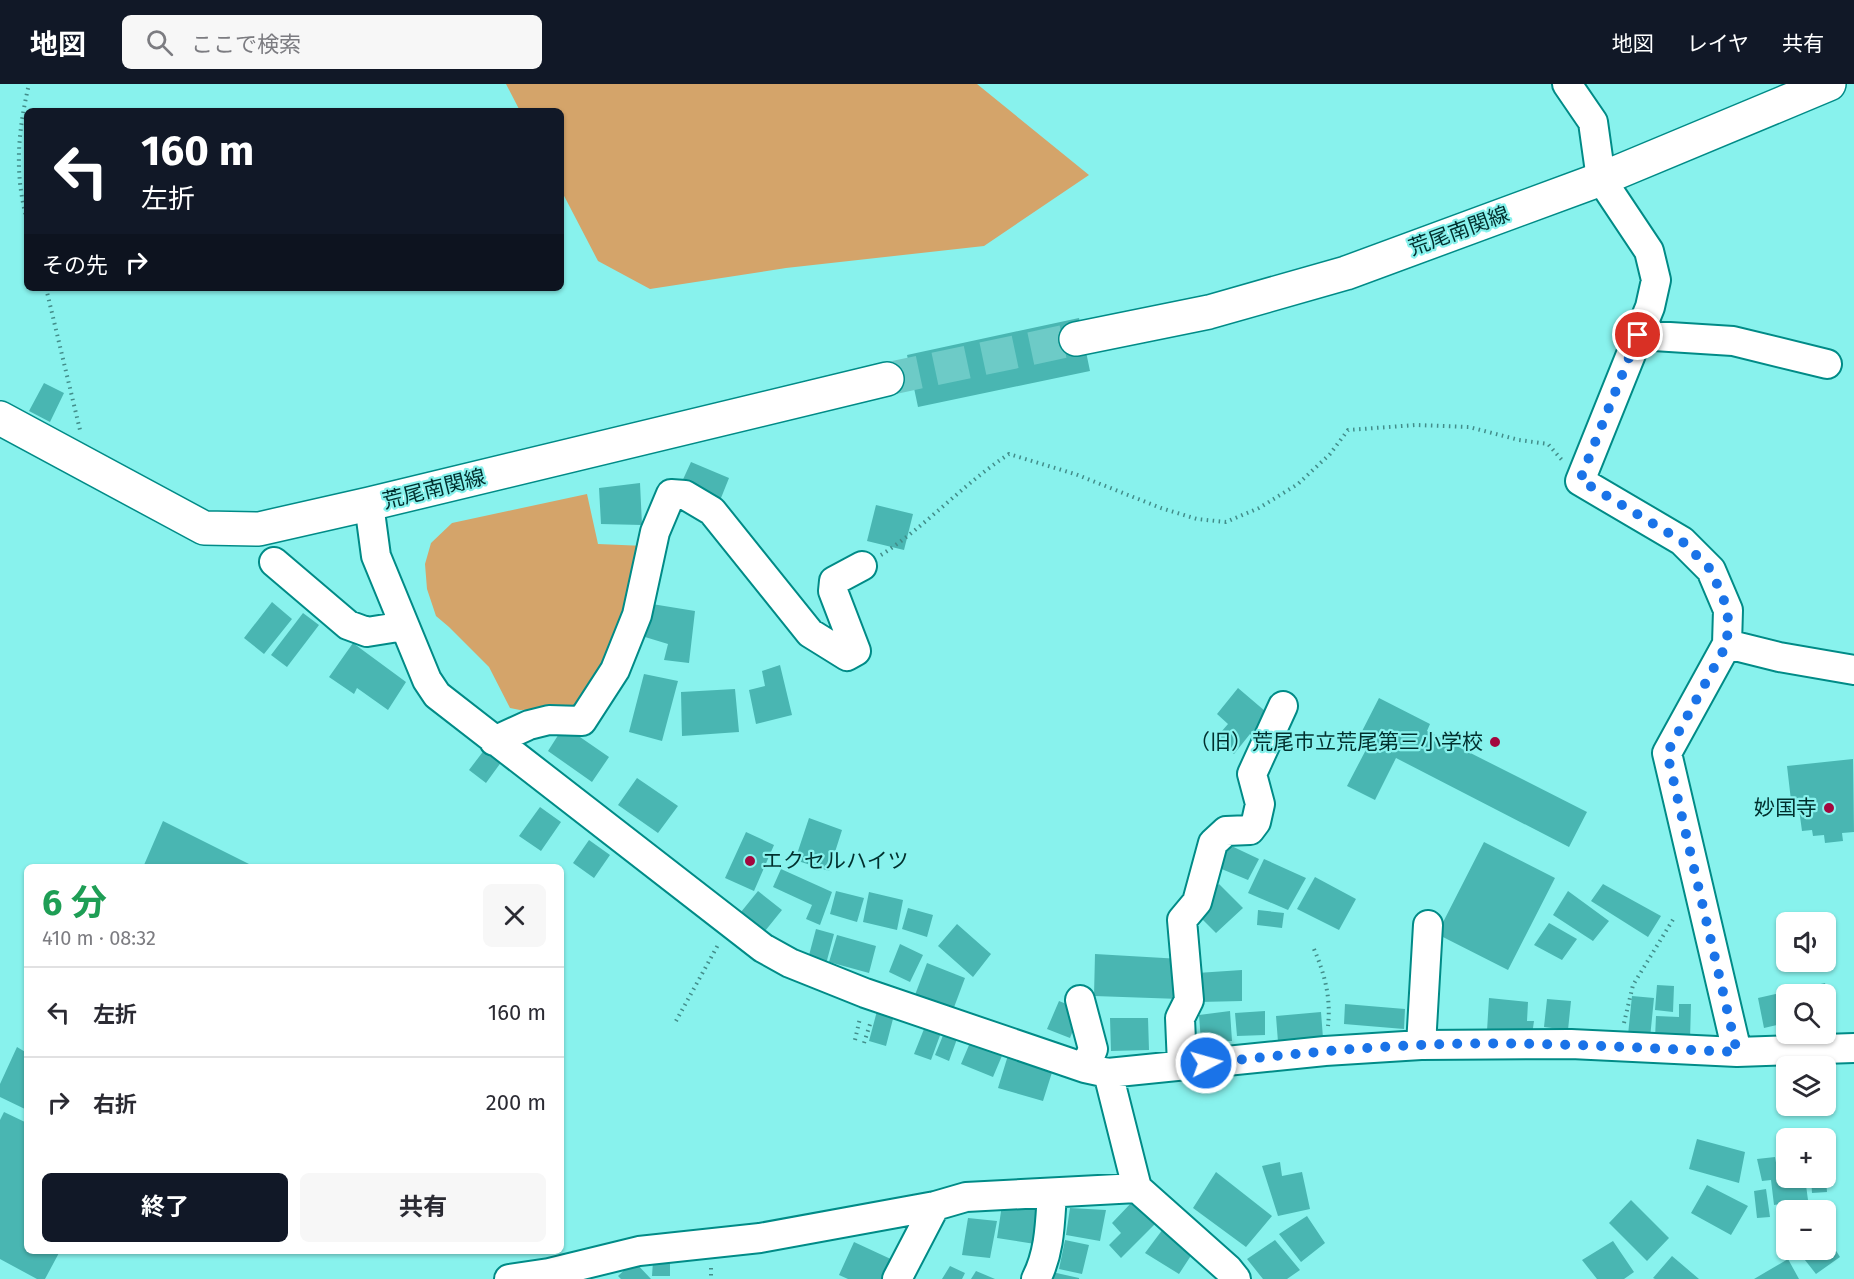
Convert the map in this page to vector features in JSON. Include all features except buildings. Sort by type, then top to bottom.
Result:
[{"type":"main road","name":"荒尾南関線","points":[[1076,339],[1209,312],[1346,273],[1601,179],[1829,84]]},
{"type":"main road","name":"荒尾南関線","points":[[0,418],[204,528],[259,529],[887,379]]},
{"type":"street","points":[[1567,84],[1593,122],[1601,179],[1649,251],[1656,280],[1650,306],[1580,480],[1682,541],[1711,570],[1728,610],[1727,644],[1667,753],[1737,1052]]},
{"type":"street","points":[[1638,335],[1733,341],[1827,364]]},
{"type":"street","points":[[494,741],[530,725],[549,720],[582,721],[615,670],[637,615],[655,531],[671,494],[685,495],[712,511],[810,633],[847,656],[856,651],[833,591],[834,581],[862,566]]},
{"type":"street","points":[[369,504],[376,556],[427,680],[437,695],[763,948],[790,963],[865,993],[1096,1070],[1421,1045],[1571,1044],[1737,1052],[1854,1048]]},
{"type":"street","points":[[274,562],[348,625],[367,632],[392,628],[403,622]]},
{"type":"street","points":[[1727,644],[1779,657],[1854,670]]},
{"type":"street","points":[[1182,1065],[1180,1018],[1190,1000],[1182,920],[1197,902],[1213,843],[1226,831],[1250,830],[1256,822],[1260,804],[1252,774],[1283,706]]},
{"type":"street","points":[[1421,1045],[1428,925]]},
{"type":"street","points":[[1080,1000],[1090,1030],[1096,1070],[1116,1111],[1134,1181],[1236,1279]]},
{"type":"street","points":[[509,1279],[549,1273],[639,1251],[760,1238],[935,1206],[966,1197],[1052,1193],[1134,1181]]},
{"type":"street","points":[[1036,1279],[1042,1267],[1050,1236],[1052,1193]]},
{"type":"street","points":[[897,1279],[935,1206]]},
{"type":"path","points":[[24,205],[17,169],[21,118],[29,84]]},
{"type":"path","points":[[47,291],[88,464]]},
{"type":"path","points":[[862,566],[896,545],[1009,454],[1075,474],[1161,508],[1197,519],[1226,522],[1259,508],[1298,484],[1330,454],[1348,430],[1416,425],[1469,427],[1519,440],[1548,444],[1580,480]]},
{"type":"path","points":[[1617,1047],[1633,985],[1674,918]]},
{"type":"path","points":[[676,1021],[730,924]]},
{"type":"path","points":[[1314,949],[1328,986],[1330,1011],[1325,1051]]},
{"type":"shaded area","points":[[506,84],[977,84],[1089,175],[984,246],[786,268],[650,289],[598,261],[564,196],[564,108],[518,108]]},
{"type":"shaded area","points":[[587,494],[598,544],[645,546],[628,626],[576,708],[520,710],[510,708],[489,667],[436,616],[427,589],[425,564],[431,543],[452,523]]},
{"type":"tunnel","points":[[887,379],[1076,339]]},
{"type":"place","name":"（旧）荒尾市立荒尾第三小学校","points":[[1495,742]]},
{"type":"place","name":"妙国寺","points":[[1829,808]]},
{"type":"place","name":"エクセルハイツ","points":[[750,861]]},
{"type":"route","points":[[1206,1063],[1325,1051],[1421,1045],[1571,1044],[1737,1052],[1667,753],[1727,644],[1728,610],[1711,570],[1682,541],[1580,480],[1638,335]]}]
